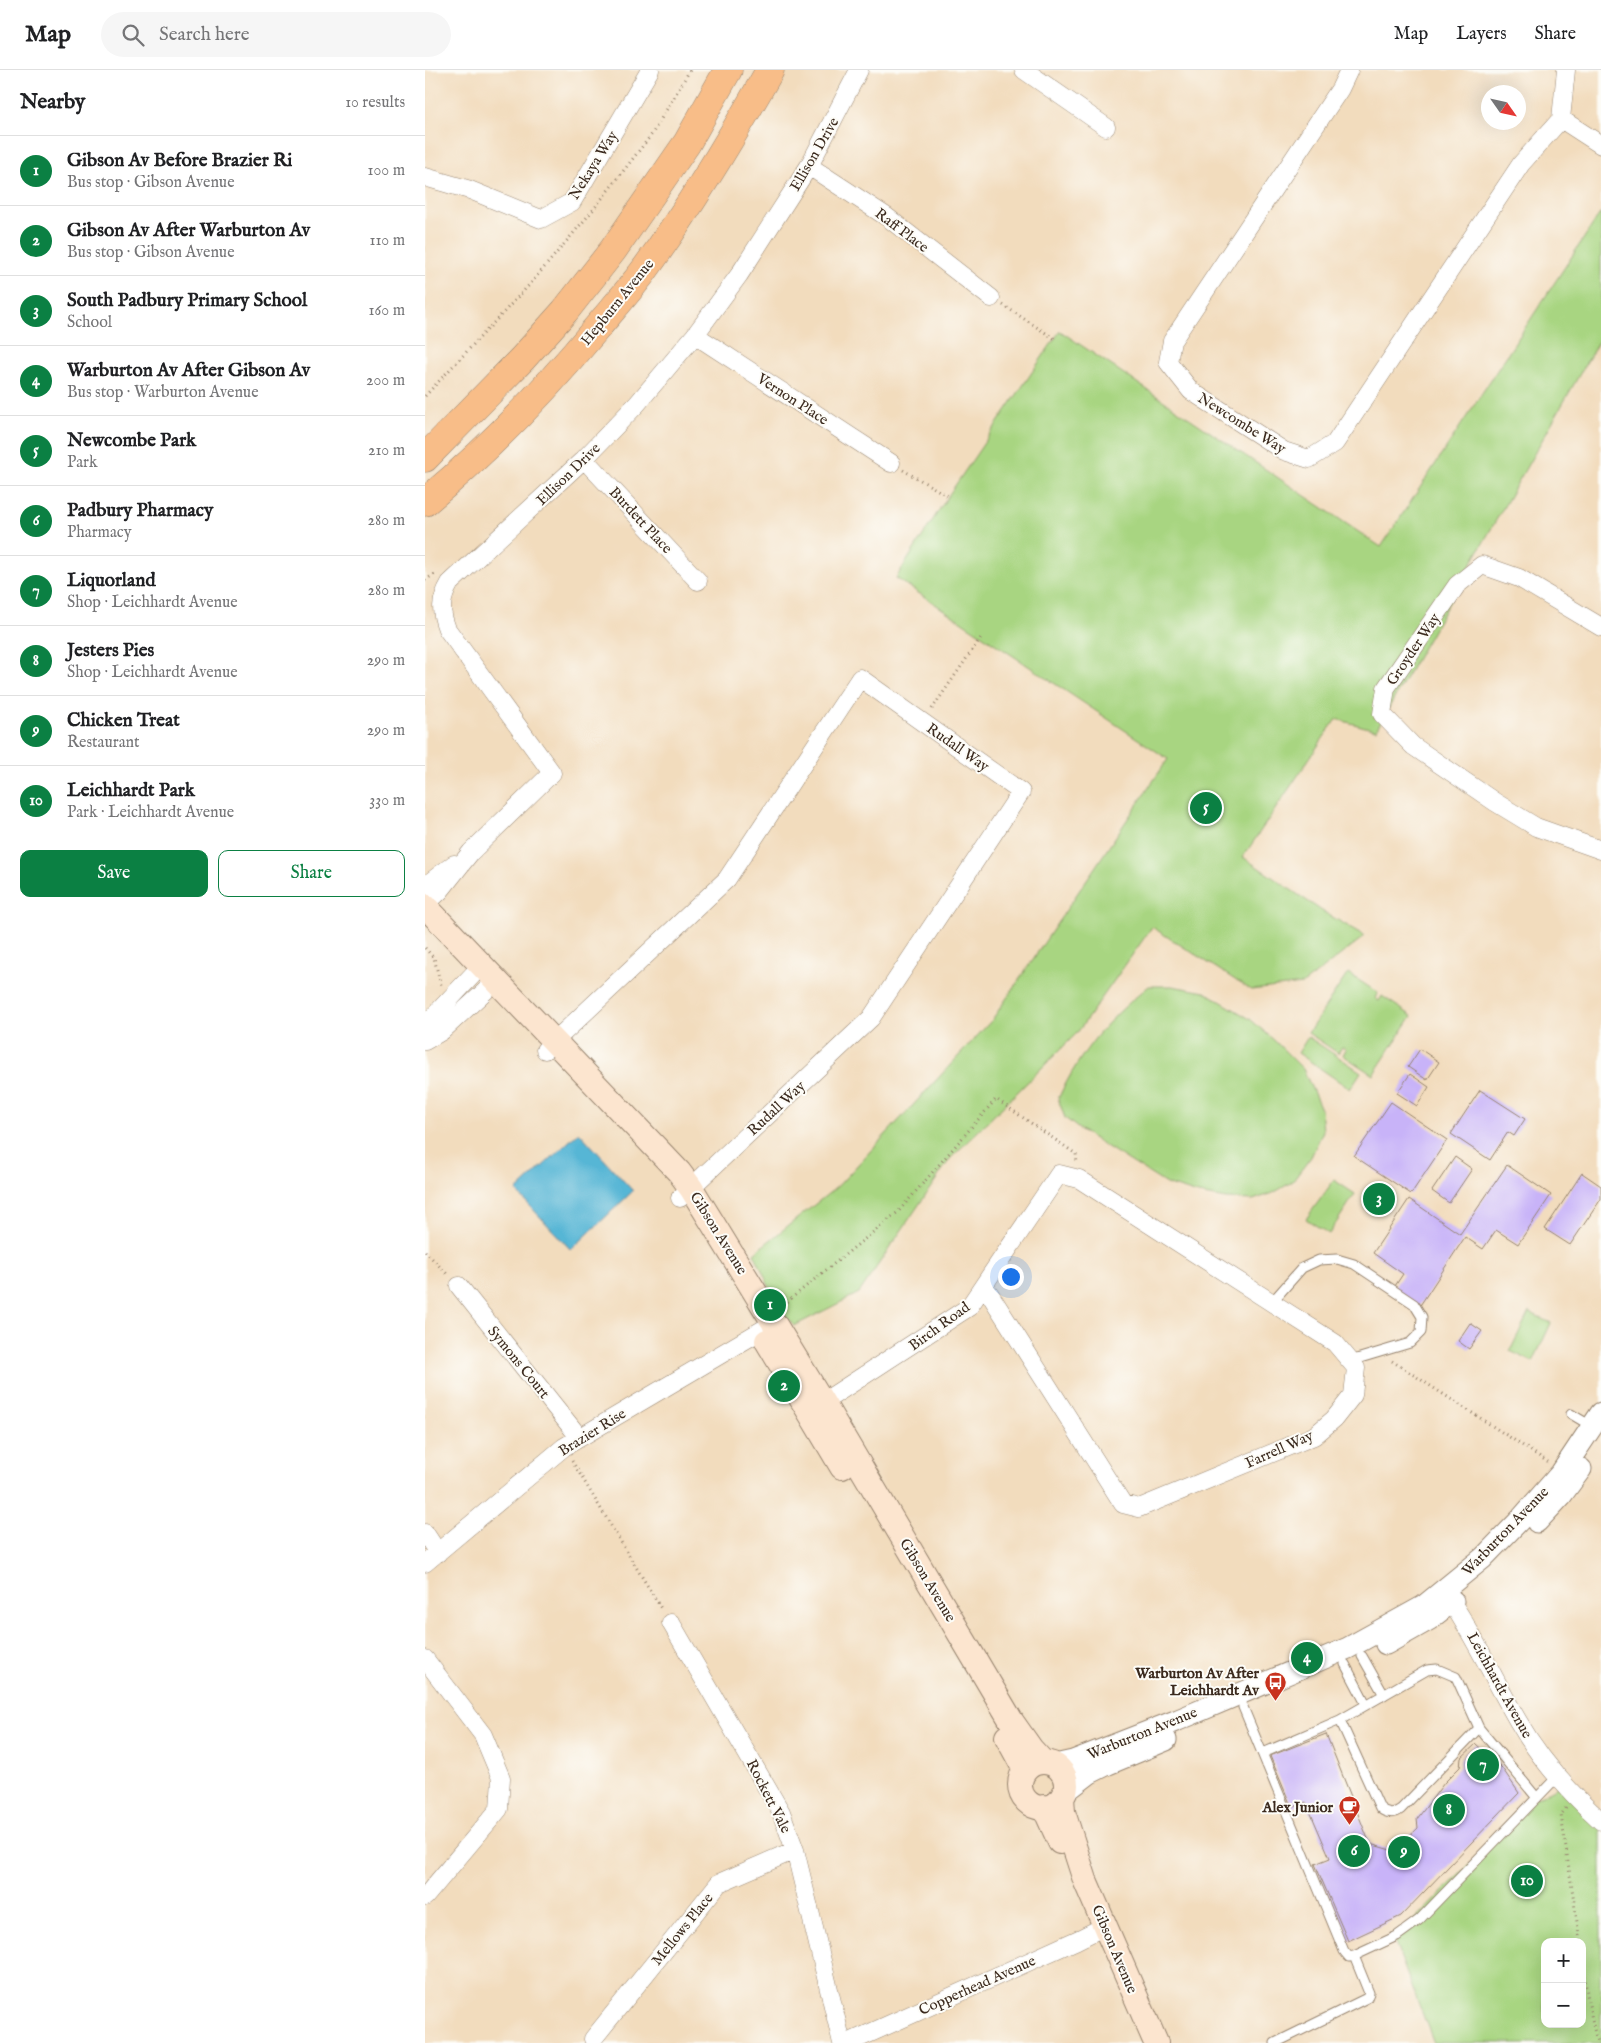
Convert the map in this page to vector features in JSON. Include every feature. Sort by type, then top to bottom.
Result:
[{"type":"main road","points":[[425,458],[523,358],[565,311],[613,250],[687,143],[728,70]]},
{"type":"main road","name":"Hepburn Avenue","points":[[425,502],[465,469],[513,424],[558,374],[642,273],[685,211],[736,130],[770,70]]},
{"type":"main road","name":"Gibson Avenue","points":[[425,906],[483,979]]},
{"type":"main road","name":"Gibson Avenue","points":[[425,930],[483,979],[549,1046],[668,1182],[685,1193],[771,1321],[816,1408],[959,1661],[1011,1742],[1041,1766]]},
{"type":"main road","points":[[1041,1766],[1063,1774],[1065,1781],[1057,1799],[1030,1803],[1021,1792],[1020,1784],[1041,1766]]},
{"type":"main road","name":"Gibson Avenue","points":[[1057,1799],[1057,1832],[1100,1929],[1156,2043]]},
{"type":"main road","name":"Gibson Avenue","points":[[1100,1929],[1141,2043]]},
{"type":"street","name":"Nekaya Way","points":[[425,177],[470,190],[541,219],[572,202],[650,70]]},
{"type":"street","name":"Ellison Drive","points":[[425,906],[440,891],[471,852],[552,773],[447,628],[441,608],[442,599],[450,583],[584,459],[637,404],[695,335],[739,275],[809,166],[859,70]]},
{"type":"street","points":[[1024,70],[1106,127]]},
{"type":"street","name":"Newcombe Way","points":[[1349,70],[1339,89],[1172,341],[1168,362],[1191,391],[1284,452],[1309,458],[1335,443],[1521,164],[1561,119]]},
{"type":"street","points":[[1566,70],[1561,119],[1601,145]]},
{"type":"street","name":"Raff Place","points":[[809,166],[887,217],[991,298]]},
{"type":"street","name":"Vernon Place","points":[[695,335],[891,463]]},
{"type":"street","name":"Burdett Place","points":[[584,459],[698,581]]},
{"type":"street","name":"Groyder Way","points":[[1601,627],[1519,578],[1482,565],[1457,585],[1386,688],[1382,714],[1413,746],[1495,802],[1537,827],[1601,850]]},
{"type":"street","name":"Rudall Way","points":[[549,1046],[727,879],[860,678],[1021,792],[871,1018],[685,1193]]},
{"type":"street","name":"Ellison Drive","points":[[425,886],[471,852]]},
{"type":"street","points":[[425,1028],[452,996],[483,979]]},
{"type":"street","points":[[425,1041],[442,1032],[483,979]]},
{"type":"street","name":"Birch Road","points":[[816,1408],[969,1307],[1059,1174],[1079,1179]]},
{"type":"street","points":[[1079,1179],[1335,1343],[1350,1361]]},
{"type":"street","name":"Farrell Way","points":[[984,1285],[1123,1504],[1139,1508],[1313,1436],[1334,1419],[1353,1395],[1356,1368],[1350,1361]]},
{"type":"street","name":"Symons Court","points":[[459,1286],[579,1437]]},
{"type":"street","name":"Brazier Rise","points":[[431,1558],[564,1447],[771,1321]]},
{"type":"street","name":"Warburton Avenue","points":[[1057,1799],[1090,1773],[1108,1764],[1354,1660],[1430,1619],[1448,1596],[1561,1473],[1598,1427]]},
{"type":"street","name":"Warburton Avenue","points":[[1041,1766],[1073,1761],[1178,1720],[1347,1648],[1485,1575],[1561,1496],[1598,1427]]},
{"type":"street","points":[[425,1533],[431,1558]]},
{"type":"street","name":"Leichhardt Avenue","points":[[1448,1596],[1465,1621],[1518,1722],[1558,1776],[1601,1821]]},
{"type":"street","name":"Rockett Vale","points":[[671,1623],[781,1812],[795,1850],[842,2043]]},
{"type":"street","points":[[425,1659],[483,1736],[501,1778],[499,1809],[425,1897]]},
{"type":"street","name":"Mellows Place","points":[[593,2040],[719,1883],[795,1850]]},
{"type":"street","name":"Copperhead Avenue","points":[[848,2043],[1100,1929]]},
{"type":"lane","points":[[1272,1302],[1302,1268],[1319,1260],[1337,1258],[1353,1264],[1414,1304],[1422,1317],[1421,1332],[1410,1343],[1350,1361]]},
{"type":"lane","points":[[1571,1414],[1598,1427]]},
{"type":"lane","points":[[1354,1660],[1383,1695]]},
{"type":"lane","points":[[1354,1660],[1366,1704]]},
{"type":"lane","points":[[1263,1753],[1340,1720],[1427,1670],[1437,1670],[1456,1677],[1473,1719],[1479,1728],[1537,1798]]},
{"type":"lane","points":[[1243,1707],[1344,1951],[1349,1957],[1397,1936],[1419,1920],[1558,1776]]},
{"type":"lane","points":[[1340,1720],[1380,1808],[1387,1812],[1397,1812],[1479,1728]]},
{"type":"lane","points":[[1275,2043],[1367,1998],[1369,1992],[1354,1956]]},
{"type":"path","points":[[425,396],[532,282],[593,210],[652,134],[690,70]]},
{"type":"path","points":[[991,298],[1055,339]]},
{"type":"path","points":[[891,463],[948,496]]},
{"type":"path","points":[[425,580],[439,572]]},
{"type":"path","points":[[922,722],[982,636]]},
{"type":"path","points":[[425,948],[434,958],[441,984],[452,996]]},
{"type":"path","points":[[771,1321],[899,1212],[996,1099],[1076,1154],[1079,1179]]},
{"type":"path","points":[[425,1251],[459,1286]]},
{"type":"path","points":[[1378,1352],[1561,1473]]},
{"type":"path","points":[[564,1447],[671,1623]]},
{"type":"path","points":[[1577,1796],[1561,1814],[1579,1938]]},
{"type":"path","points":[[1585,1983],[1597,2043]]},
{"type":"green space","points":[[1601,212],[1601,337],[1376,730],[1336,719],[1243,857],[1322,911],[1365,936],[1303,984],[1251,990],[1152,927],[1077,1033],[950,1159],[859,1293],[794,1326],[779,1308],[754,1253],[838,1186],[992,1020],[1168,759],[896,578],[948,496],[1060,331],[1381,547]]},
{"type":"green space","points":[[1348,973],[1378,993],[1375,998],[1379,1001],[1382,996],[1412,1016],[1373,1075],[1343,1055],[1346,1049],[1342,1047],[1338,1053],[1308,1033]]},
{"type":"green space","points":[[1149,986],[1172,986],[1205,992],[1250,1019],[1303,1069],[1321,1109],[1323,1131],[1311,1157],[1292,1182],[1273,1193],[1253,1200],[1226,1199],[1198,1194],[1166,1184],[1079,1129],[1065,1118],[1058,1099],[1076,1065],[1096,1037],[1120,1011]]},
{"type":"green space","points":[[1308,1037],[1361,1072],[1350,1089],[1298,1053]]},
{"type":"green space","points":[[1334,1180],[1355,1194],[1329,1234],[1306,1219]]},
{"type":"green space","points":[[1529,1312],[1551,1323],[1533,1362],[1510,1351]]},
{"type":"green space","points":[[1565,1783],[1601,1821],[1601,2043],[1434,2043],[1394,1941],[1534,1799]]},
{"type":"water","points":[[579,1132],[633,1191],[571,1250],[516,1191]]},
{"type":"building","points":[[1420,1049],[1439,1062],[1427,1080],[1408,1067]]},
{"type":"building","points":[[1410,1074],[1429,1087],[1417,1106],[1397,1093]]},
{"type":"building","points":[[1480,1090],[1525,1119],[1514,1136],[1508,1132],[1490,1160],[1451,1134]]},
{"type":"building","points":[[1391,1102],[1447,1140],[1411,1194],[1354,1156]]},
{"type":"building","points":[[1455,1157],[1472,1169],[1449,1203],[1432,1191]]},
{"type":"building","points":[[1507,1165],[1551,1195],[1518,1244],[1496,1230],[1483,1249],[1465,1237],[1417,1310],[1391,1292],[1403,1274],[1373,1253],[1409,1199],[1460,1234]]},
{"type":"building","points":[[1582,1173],[1601,1186],[1601,1199],[1570,1245],[1545,1229]]},
{"type":"building","points":[[1470,1323],[1482,1331],[1469,1349],[1458,1341]]},
{"type":"building","points":[[1326,1734],[1370,1844],[1394,1851],[1418,1828],[1417,1819],[1444,1783],[1460,1767],[1461,1758],[1476,1744],[1502,1768],[1519,1793],[1401,1916],[1348,1941],[1315,1864],[1330,1858],[1306,1802],[1292,1808],[1270,1756]]},
{"type":"place","name":"Newcombe Park","points":[[1206,808]]},
{"type":"place","name":"South Padbury Primary School","points":[[1379,1199]]},
{"type":"place","name":"Gibson Av Before Brazier Ri","points":[[770,1305]]},
{"type":"place","name":"Gibson Av After Warburton Av","points":[[784,1386]]},
{"type":"place","name":"Warburton Av After Gibson Av","points":[[1307,1658]]},
{"type":"place","name":"Warburton Av After Leichhardt Av","points":[[1275,1701]]},
{"type":"place","name":"Liquorland","points":[[1483,1765]]},
{"type":"place","name":"Jesters Pies","points":[[1449,1810]]},
{"type":"place","name":"Alex Junior","points":[[1349,1826]]},
{"type":"place","name":"Padbury Pharmacy","points":[[1354,1851]]},
{"type":"place","name":"Chicken Treat","points":[[1404,1852]]},
{"type":"place","name":"Leichhardt Park","points":[[1527,1881]]}]
